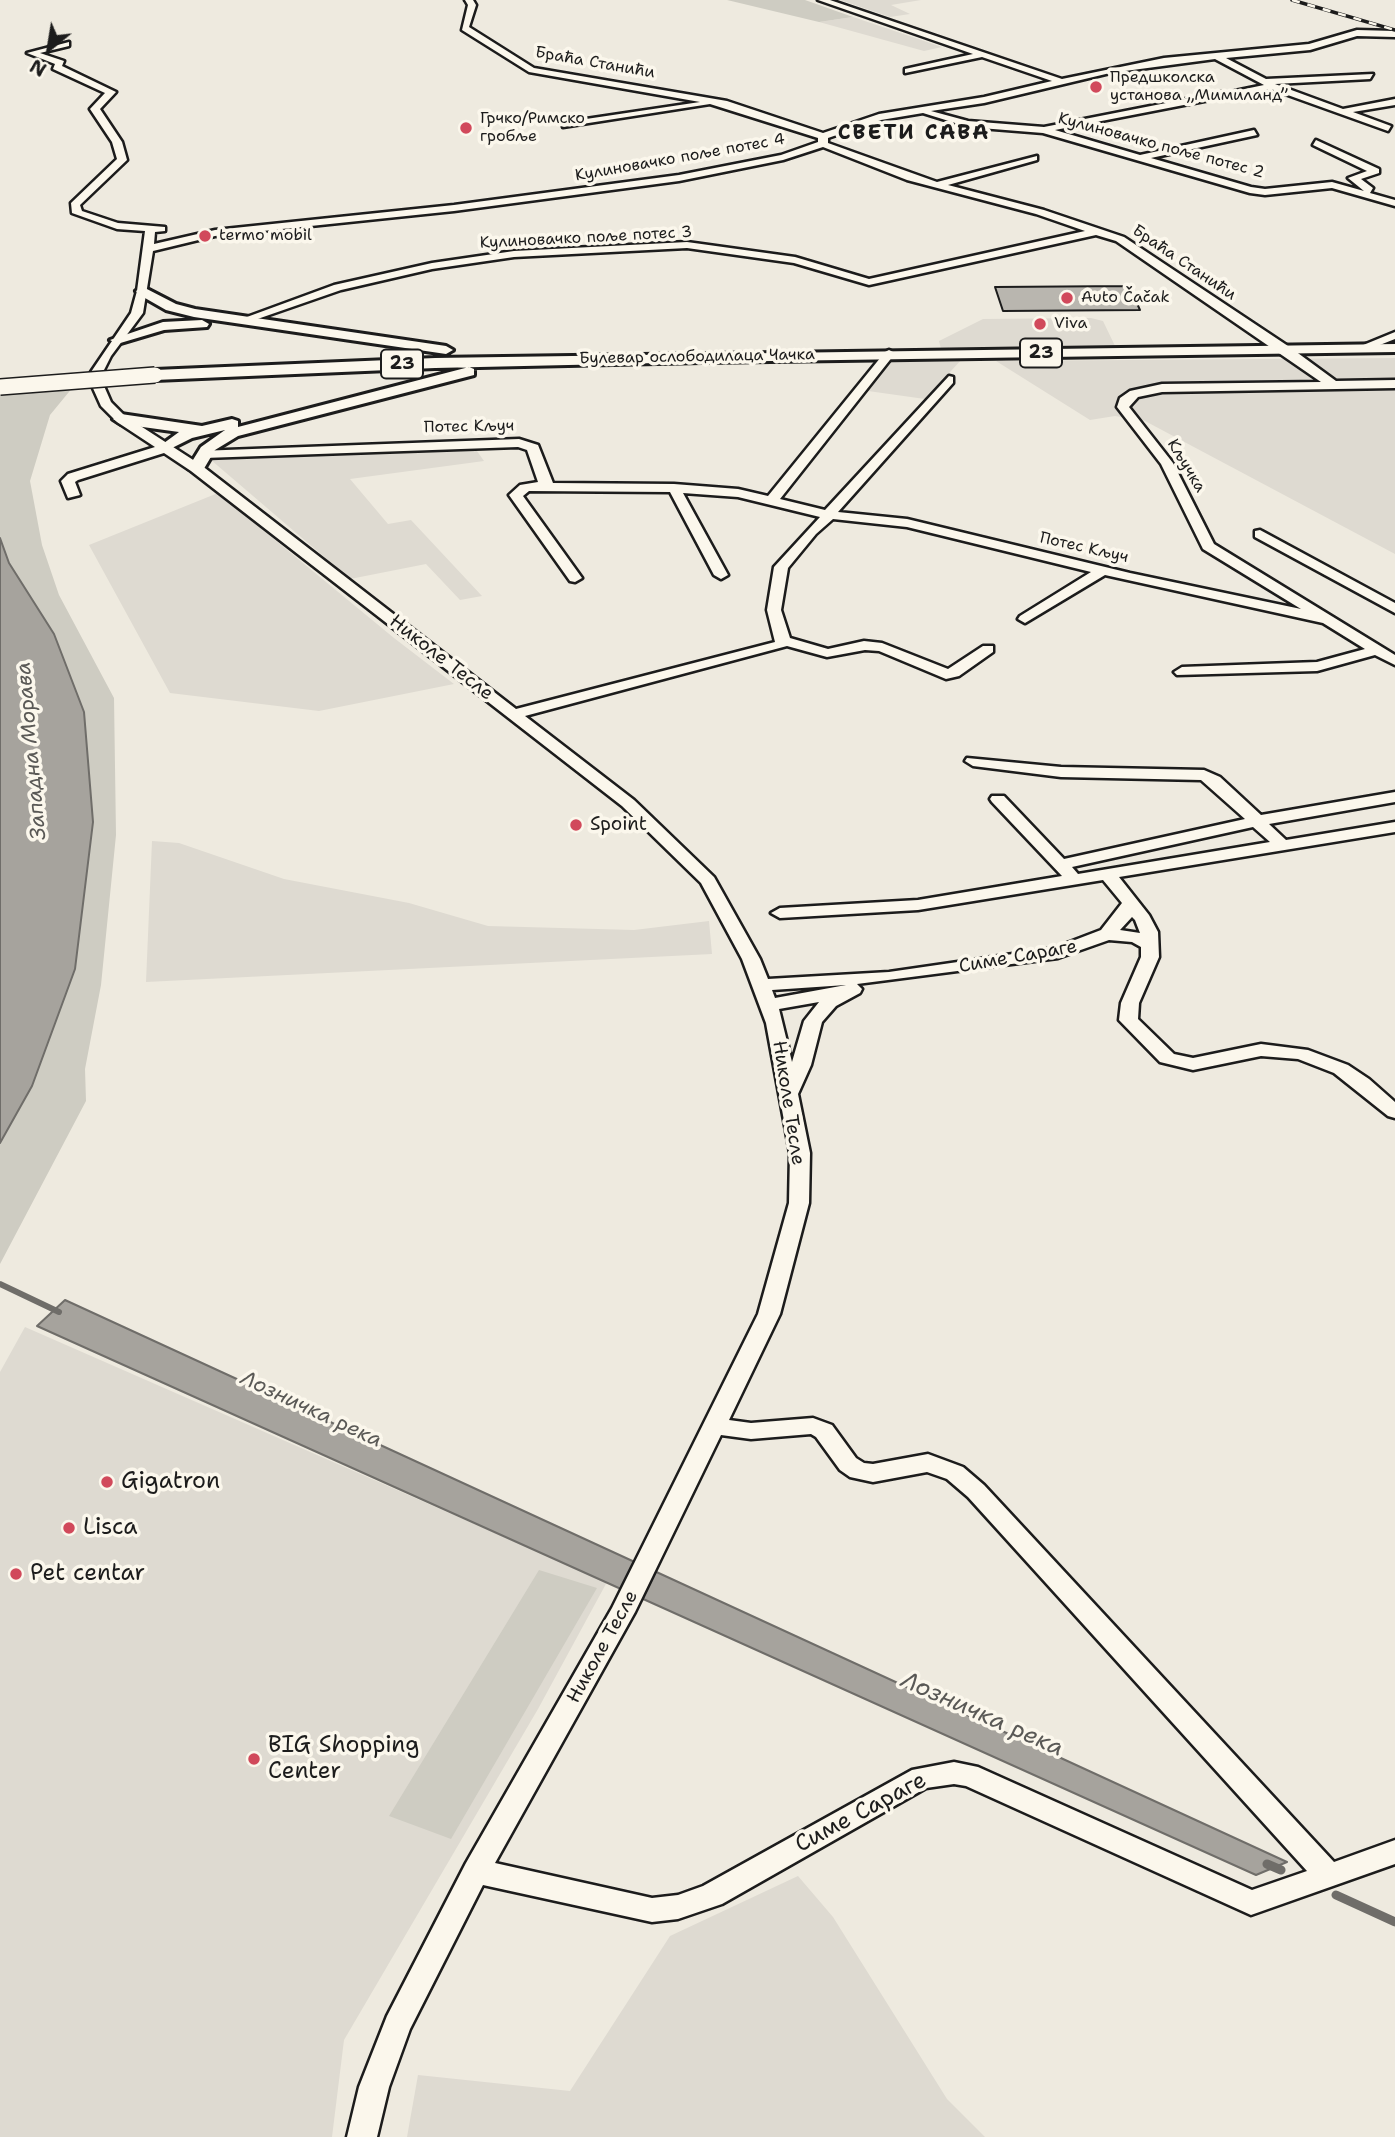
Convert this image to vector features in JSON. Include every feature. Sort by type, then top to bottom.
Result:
[{"type":"main road","points":[[143,291],[193,318],[314,336],[332,342],[335,351],[314,362],[262,370]]},
{"type":"main road","points":[[136,315],[242,321],[407,345],[542,360]]},
{"type":"main road","points":[[117,340],[193,318]]},
{"type":"main road","points":[[1226,351],[1251,337],[1252,328]]},
{"type":"main road","name":"Булевар ослободилаца Чачка","points":[[0,387],[155,375],[542,360],[1395,348]]},
{"type":"main road","points":[[1226,351],[1284,358],[1312,368],[1321,356],[1340,349]]},
{"type":"main road","points":[[121,419],[177,428],[225,430],[442,379],[542,360]]},
{"type":"main road","points":[[166,445],[199,441],[225,430],[317,403],[337,394],[343,386],[340,379],[325,374],[262,370]]},
{"type":"main road","points":[[200,461],[225,430]]},
{"type":"street","name":"Браћа Станићи","points":[[469,0],[472,5],[465,28],[532,70],[718,102],[823,139],[866,162],[1120,239],[1287,350],[1332,384]]},
{"type":"street","points":[[822,0],[1061,82]]},
{"type":"street","name":"Кулиновачко поље потес 4","points":[[66,44],[31,53],[61,63],[56,67],[111,92],[95,109],[117,142],[122,160],[75,205],[77,213],[117,226],[215,233],[254,231],[623,186],[783,158],[879,117],[1123,68],[1310,47],[1343,36],[1377,33],[1395,36]]},
{"type":"street","points":[[908,71],[983,55]]},
{"type":"street","points":[[1216,56],[1268,84],[1388,128]]},
{"type":"street","points":[[1238,93],[1268,84],[1370,76]]},
{"type":"street","points":[[1044,130],[1222,95]]},
{"type":"street","name":"Браћа Станићи","points":[[566,125],[718,102]]},
{"type":"street","points":[[1344,111],[1395,102]]},
{"type":"street","name":"Кулиновачко поље потес 2","points":[[918,111],[968,124],[1044,130],[1256,191],[1326,185],[1365,193],[1395,203]]},
{"type":"street","points":[[1142,157],[1254,133]]},
{"type":"street","points":[[1316,143],[1376,171],[1353,178],[1368,189],[1365,193]]},
{"type":"street","points":[[935,185],[1034,158]]},
{"type":"street","points":[[117,340],[136,315],[143,291],[150,230]]},
{"type":"street","name":"Кулиновачко поље потес 3","points":[[242,321],[338,287],[432,266],[514,254],[687,245],[795,260],[869,282],[1098,231]]},
{"type":"street","name":"Кулиновачко поље потес 4","points":[[147,249],[171,241],[215,233]]},
{"type":"street","points":[[1362,348],[1395,335]]},
{"type":"street","name":"Николе Тесле","points":[[117,340],[97,372],[98,386],[105,403],[121,419],[200,461],[513,714],[628,803],[708,881],[733,922],[775,1023],[800,1153],[796,1214],[769,1314],[623,1612],[476,1871],[397,2025],[374,2087],[362,2137]]},
{"type":"street","points":[[773,499],[890,354]]},
{"type":"street","points":[[783,641],[774,610],[781,567],[811,531],[830,515],[832,506],[949,380]]},
{"type":"street","points":[[1332,384],[1395,384]]},
{"type":"street","name":"Кључка","points":[[1332,384],[1162,388],[1134,394],[1124,401],[1123,407],[1167,463],[1209,546],[1395,661]]},
{"type":"street","name":"Потес Кључ","points":[[200,461],[519,443],[533,449],[546,485],[674,488],[773,499],[830,515],[907,523],[1102,570],[1329,620]]},
{"type":"street","points":[[74,495],[68,481],[73,477],[166,445]]},
{"type":"street","points":[[546,485],[525,488],[516,495],[575,578]]},
{"type":"street","points":[[674,488],[721,575]]},
{"type":"street","points":[[1260,534],[1395,609]]},
{"type":"street","points":[[1025,619],[1102,570]]},
{"type":"street","points":[[513,714],[780,645],[783,641]]},
{"type":"street","points":[[783,641],[827,653],[838,653],[864,645],[882,647],[946,674],[954,673],[988,649]]},
{"type":"street","points":[[1182,672],[1317,666],[1378,650]]},
{"type":"street","points":[[973,761],[1061,772],[1204,775],[1214,780],[1283,846]]},
{"type":"street","points":[[1060,865],[1257,821],[1395,797]]},
{"type":"street","points":[[998,799],[1075,881]]},
{"type":"street","points":[[780,913],[918,905],[1109,876],[1395,827]]},
{"type":"street","points":[[1109,876],[1143,919],[1149,932],[1150,957],[1127,1014],[1133,1027],[1167,1058],[1193,1064],[1261,1050],[1301,1054],[1340,1069],[1362,1083],[1395,1112]]},
{"type":"street","points":[[1107,934],[1126,913],[1130,904]]},
{"type":"street","points":[[1107,934],[1136,937],[1150,945]]},
{"type":"street","name":"Симе Сараге","points":[[889,977],[1058,953],[1107,934]]},
{"type":"street","points":[[760,985],[889,977]]},
{"type":"street","points":[[768,1005],[853,989],[889,977]]},
{"type":"street","points":[[790,1092],[802,1065],[813,1021],[829,1002],[853,989]]},
{"type":"street","points":[[714,1426],[751,1431],[813,1426],[824,1431],[848,1464],[858,1471],[873,1473],[928,1463],[955,1473],[976,1491],[1329,1876]]},
{"type":"street","name":"Симе Сараге","points":[[476,1871],[652,1910],[678,1906],[712,1895],[921,1778],[954,1773],[969,1776],[1251,1903],[1395,1852]]},
{"type":"shaded area","points":[[727,0],[805,0],[853,17],[819,22]]},
{"type":"shaded area","points":[[840,0],[921,0],[891,5],[910,14],[890,17]]},
{"type":"shaded area","points":[[853,17],[942,47],[924,51],[819,22]]},
{"type":"shaded area","points":[[1091,318],[1103,321],[1116,348],[941,349],[939,341],[983,319]]},
{"type":"shaded area","points":[[888,358],[963,358],[925,399],[861,390]]},
{"type":"shaded area","points":[[1395,358],[1395,554],[1145,421],[1115,416],[1090,420],[996,361]]},
{"type":"shaded area","points":[[73,387],[50,415],[30,481],[42,545],[59,595],[114,698],[116,835],[101,985],[85,1069],[86,1101],[0,1264],[0,1143],[32,1086],[75,969],[54,634],[9,563],[0,538],[0,392]]},
{"type":"shaded area","points":[[472,444],[484,461],[350,479],[388,524],[411,520],[482,596],[460,600],[426,564],[350,579],[204,454]]},
{"type":"shaded area","points":[[218,493],[454,684],[319,711],[170,693],[89,545]]},
{"type":"shaded area","points":[[152,841],[179,843],[284,879],[409,903],[488,926],[634,930],[709,921],[712,954],[146,982]]},
{"type":"shaded area","name":"BIG Shopping Center","points":[[25,1327],[607,1582],[538,1709],[344,2040],[332,2137],[0,2137],[0,1372]]},
{"type":"shaded area","points":[[539,1570],[597,1588],[451,1839],[389,1816]]},
{"type":"shaded area","points":[[798,1876],[833,1917],[947,2099],[985,2137],[407,2137],[418,2075],[570,2091],[670,1936]]},
{"type":"water","name":"Западна Морава","points":[[0,538],[9,563],[54,634],[84,712],[93,822],[75,969],[32,1086],[0,1143]]},
{"type":"water","points":[[65,1300],[1287,1862],[1256,1875],[37,1326]]},
{"type":"building","name":"Auto Čačak","points":[[1129,286],[1140,310],[1003,311],[995,287]]},
{"type":"waterway","name":"Лозничка река","points":[[0,1284],[59,1312]]},
{"type":"waterway","name":"Лозничка река","points":[[1267,1864],[1281,1870]]},
{"type":"waterway","name":"Лозничка река","points":[[1336,1895],[1395,1922]]},
{"type":"railway","points":[[1292,0],[1395,30]]},
{"type":"place","name":"Предшколска установа „Мимиланд”","points":[[1096,87]]},
{"type":"place","name":"Грчко/Римско гробље","points":[[466,128]]},
{"type":"place","name":"termo mobil","points":[[205,236]]},
{"type":"place","name":"Auto Čačak","points":[[1067,298]]},
{"type":"place","name":"Viva","points":[[1040,324]]},
{"type":"place","name":"Spoint","points":[[576,825]]},
{"type":"place","name":"Gigatron","points":[[107,1482]]},
{"type":"place","name":"Lisca","points":[[69,1528]]},
{"type":"place","name":"Pet centar","points":[[16,1574]]},
{"type":"place","name":"BIG Shopping Center","points":[[254,1759]]},
{"type":"district","name":"СВЕТИ САВА","points":[[914,134]]}]
